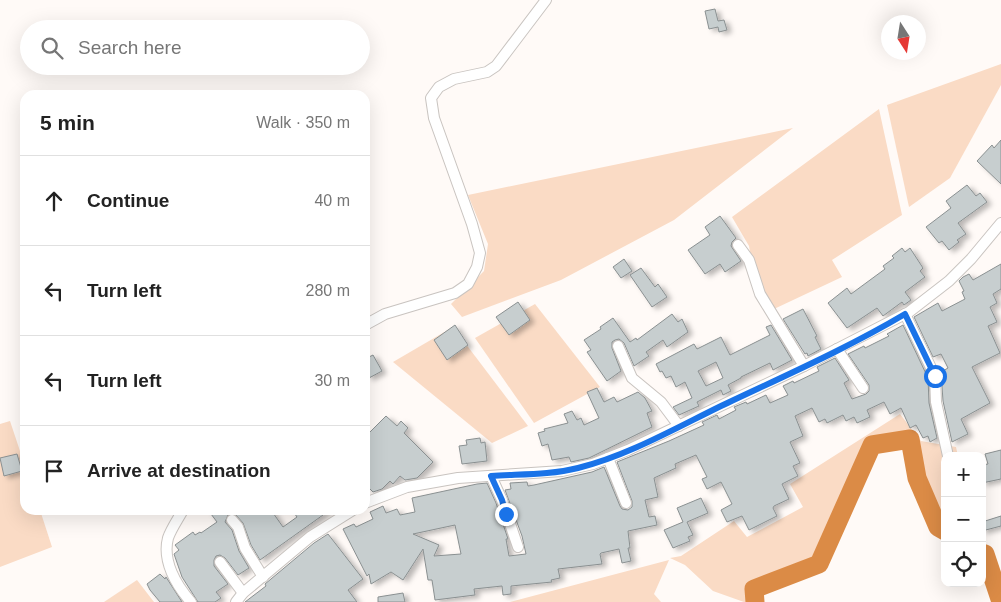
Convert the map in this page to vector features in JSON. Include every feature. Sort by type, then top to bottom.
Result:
[{"type":"street","points":[[370,322],[385,314],[455,293],[468,284],[477,267],[480,253],[472,224],[434,118],[431,98],[439,87],[454,79],[487,72],[496,66],[546,0]]},
{"type":"street","points":[[370,501],[407,486],[458,478],[562,472],[608,458],[804,366],[905,314],[950,281],[1001,223]]},
{"type":"street","points":[[738,245],[749,260],[760,294],[804,366]]},
{"type":"street","points":[[905,314],[935,376],[936,402],[947,452]]},
{"type":"street","points":[[618,346],[632,378],[661,402],[679,426]]},
{"type":"street","points":[[837,349],[863,388]]},
{"type":"street","points":[[608,458],[626,503]]},
{"type":"street","points":[[491,476],[502,500],[518,547]]},
{"type":"street","points":[[180,515],[168,539],[168,564],[180,589],[191,602]]},
{"type":"street","points":[[236,602],[263,576],[310,537],[345,515]]},
{"type":"street","points":[[232,520],[238,526],[246,548],[263,576]]},
{"type":"street","points":[[220,562],[244,593]]},
{"type":"shaded area","points":[[1001,64],[1001,85],[950,178],[909,207],[887,105]]},
{"type":"shaded area","points":[[879,109],[902,215],[832,260],[842,277],[774,309],[756,285],[749,246],[732,217]]},
{"type":"shaded area","points":[[793,128],[674,220],[561,280],[462,317],[451,304],[484,271],[488,244],[468,195]]},
{"type":"shaded area","points":[[535,304],[600,387],[534,423],[475,338]]},
{"type":"shaded area","points":[[453,327],[528,426],[492,443],[393,362]]},
{"type":"shaded area","points":[[900,414],[921,441],[956,447],[957,452],[941,452],[941,536],[931,530],[912,488],[906,449],[876,453],[822,570],[763,595],[762,602],[744,602],[713,591],[685,565],[670,558],[681,556],[734,521],[747,537],[803,507],[790,484]]},
{"type":"shaded area","points":[[10,421],[20,451],[20,515],[42,515],[52,547],[0,567],[0,424]]},
{"type":"shaded area","points":[[669,560],[654,594],[661,602],[510,602]]},
{"type":"shaded area","points":[[137,580],[154,602],[104,602]]},
{"type":"building","points":[[715,9],[718,21],[724,20],[727,30],[719,32],[718,27],[709,29],[705,11]]},
{"type":"building","points":[[1001,140],[1001,184],[977,161],[992,145],[994,148]]},
{"type":"building","points":[[967,185],[976,196],[980,193],[987,202],[958,223],[966,234],[957,240],[959,242],[949,250],[942,241],[939,243],[926,227],[951,208],[946,201]]},
{"type":"building","points":[[720,216],[736,238],[731,246],[741,261],[725,272],[720,264],[705,274],[688,250],[710,235],[705,227]]},
{"type":"building","points":[[902,248],[905,252],[910,248],[923,268],[920,271],[925,277],[905,292],[911,300],[904,305],[902,302],[883,316],[877,308],[847,328],[828,303],[847,288],[851,294],[885,269],[883,266],[894,258],[892,256]]},
{"type":"building","points":[[624,259],[632,271],[621,278],[613,267]]},
{"type":"building","points":[[1001,264],[1001,289],[993,294],[997,303],[990,307],[997,322],[988,326],[1000,353],[972,367],[990,403],[961,419],[968,434],[952,442],[943,401],[941,372],[948,368],[941,354],[933,357],[914,317],[938,303],[942,311],[965,299],[962,292],[964,291],[959,281],[963,277],[969,274],[973,280]]},
{"type":"building","points":[[641,268],[655,287],[658,284],[667,297],[652,307],[630,275]]},
{"type":"building","points":[[518,302],[530,320],[509,335],[496,317]]},
{"type":"building","points":[[803,309],[817,336],[815,337],[821,349],[808,356],[783,319]]},
{"type":"building","points":[[672,314],[678,322],[682,319],[688,332],[667,347],[663,340],[646,352],[649,356],[634,366],[624,343],[619,339],[615,340],[612,342],[612,348],[621,371],[607,381],[587,352],[591,350],[584,340],[601,329],[600,327],[613,318],[630,342],[636,338],[637,340]]},
{"type":"building","points":[[455,325],[468,345],[447,360],[434,340]]},
{"type":"building","points":[[771,325],[792,360],[773,370],[770,363],[741,377],[728,385],[731,391],[723,395],[721,390],[697,402],[699,406],[679,415],[673,407],[692,398],[685,382],[676,387],[671,376],[666,378],[656,364],[694,344],[697,349],[721,337],[730,355],[770,335],[766,327]],"holes":[[[716,362],[723,378],[706,386],[698,371]]]},
{"type":"building","points":[[903,325],[928,378],[929,403],[937,438],[930,442],[928,436],[923,438],[916,425],[910,428],[901,408],[890,414],[884,402],[867,410],[870,417],[857,423],[854,417],[846,421],[843,415],[827,423],[825,419],[819,422],[812,408],[795,416],[803,436],[790,442],[800,463],[793,466],[798,476],[782,484],[789,499],[774,506],[773,508],[777,516],[749,530],[742,516],[727,522],[721,510],[732,504],[721,482],[707,489],[702,479],[707,477],[696,455],[675,464],[676,468],[654,478],[658,497],[645,500],[649,517],[655,516],[657,525],[628,531],[630,548],[628,548],[631,561],[622,563],[619,549],[601,553],[602,564],[558,569],[560,578],[551,580],[552,582],[511,586],[511,594],[503,595],[502,586],[474,589],[475,595],[435,600],[432,580],[428,580],[423,549],[403,580],[391,572],[371,584],[369,574],[367,576],[343,529],[354,524],[356,527],[373,519],[370,512],[383,506],[386,513],[397,509],[400,515],[415,512],[412,498],[487,483],[508,539],[506,539],[509,556],[526,554],[522,536],[505,490],[511,489],[510,483],[527,482],[528,486],[534,485],[592,472],[604,467],[620,506],[622,509],[628,510],[632,507],[632,501],[617,462],[704,425],[702,422],[717,415],[719,419],[736,410],[734,407],[746,402],[747,404],[766,395],[770,403],[788,395],[783,386],[819,371],[817,367],[835,358],[849,380],[844,383],[852,399],[866,394],[869,391],[869,385],[848,354],[889,336],[887,334]],"holes":[[[455,525],[461,554],[434,556],[439,545],[413,534]]]},
{"type":"building","points":[[373,355],[382,371],[370,377],[370,356]]},
{"type":"building","points":[[597,388],[604,402],[614,397],[617,402],[638,392],[645,398],[652,411],[647,413],[652,427],[589,458],[571,462],[569,457],[552,460],[548,444],[542,446],[538,433],[545,431],[544,429],[568,423],[564,414],[572,411],[577,420],[581,418],[584,425],[599,418],[587,392]]},
{"type":"building","points":[[386,416],[397,426],[401,421],[408,428],[404,433],[433,462],[417,478],[405,480],[400,476],[393,484],[390,481],[382,489],[373,492],[370,489],[370,432]]},
{"type":"building","points":[[480,438],[481,443],[485,442],[487,461],[462,464],[459,446],[467,445],[466,440]]},
{"type":"building","points":[[1001,450],[1001,479],[986,482],[986,464],[988,464],[986,454]]},
{"type":"building","points":[[17,454],[20,472],[4,476],[0,458]]},
{"type":"building","points":[[701,498],[708,513],[687,522],[693,535],[688,537],[690,541],[673,548],[664,530],[683,522],[677,508]]},
{"type":"building","points":[[212,515],[228,515],[225,522],[232,530],[239,551],[249,568],[238,575],[225,558],[220,555],[216,556],[214,566],[228,584],[216,592],[221,598],[215,602],[198,602],[182,577],[174,554],[179,550],[175,545],[193,532],[195,535],[201,533],[217,522]]},
{"type":"building","points":[[236,515],[275,515],[283,527],[297,517],[296,515],[323,515],[260,560],[251,545],[243,523]]},
{"type":"building","points":[[1001,516],[1001,526],[986,530],[986,521]]},
{"type":"building","points":[[328,534],[363,579],[348,590],[357,602],[245,602],[314,543]]},
{"type":"building","points":[[160,574],[165,579],[166,577],[182,602],[160,602],[150,590],[147,584]]},
{"type":"building","points":[[403,593],[405,602],[378,602],[378,597]]},
{"type":"waterway","points":[[755,602],[754,589],[819,564],[872,445],[910,439],[917,478],[938,527],[941,529]]},
{"type":"waterway","points":[[986,557],[1001,602]]},
{"type":"route","points":[[506,514],[491,476],[562,472],[593,464],[628,450],[804,366],[905,314],[935,376]]}]
